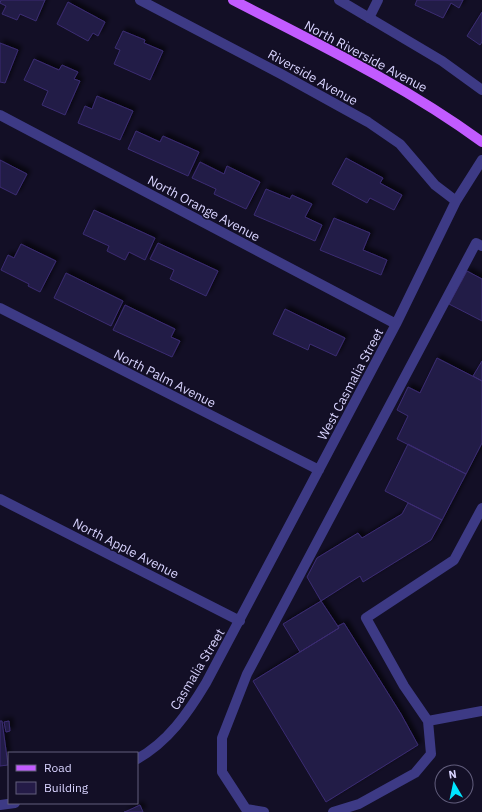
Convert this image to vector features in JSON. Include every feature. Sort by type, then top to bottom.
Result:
[{"type":"main road","name":"North Riverside Avenue","points":[[233,0],[395,84],[446,116],[482,142]]},
{"type":"street","name":"Riverside Avenue","points":[[140,0],[281,74],[368,122],[400,144],[435,185],[456,201]]},
{"type":"street","points":[[339,0],[442,61],[482,90]]},
{"type":"street","points":[[369,18],[378,0]]},
{"type":"street","name":"North Orange Avenue","points":[[0,115],[396,324]]},
{"type":"street","name":"West Casmalia Street","points":[[240,621],[396,324],[456,201],[482,160]]},
{"type":"street","points":[[264,812],[246,809],[222,772],[222,738],[250,667],[476,242],[482,246]]},
{"type":"street","name":"North Palm Avenue","points":[[0,308],[319,470]]},
{"type":"street","name":"North Apple Avenue","points":[[0,499],[240,621]]},
{"type":"street","points":[[333,812],[359,804],[415,773],[431,754],[428,722],[404,686],[366,618],[454,560],[482,508]]},
{"type":"street","points":[[473,526],[482,531]]},
{"type":"street","name":"Casmalia Street","points":[[138,758],[170,735],[192,707],[240,621]]},
{"type":"street","points":[[428,722],[482,711]]},
{"type":"street","points":[[0,806],[10,804]]},
{"type":"building","points":[[1,0],[45,0],[36,21],[20,14],[17,20],[2,14],[6,6],[0,3]]},
{"type":"building","points":[[417,0],[463,0],[459,8],[451,3],[443,18],[415,5]]},
{"type":"building","points":[[68,2],[105,22],[98,36],[93,33],[88,41],[57,24]]},
{"type":"building","points":[[482,12],[482,42],[480,45],[467,36]]},
{"type":"building","points":[[123,31],[145,40],[144,43],[163,51],[150,80],[114,64],[120,50],[115,48]]},
{"type":"building","points":[[0,43],[18,50],[5,83],[0,82]]},
{"type":"building","points":[[34,59],[59,70],[62,65],[78,72],[74,79],[80,81],[65,115],[42,105],[48,91],[24,80]]},
{"type":"building","points":[[97,96],[133,111],[120,140],[78,123],[85,106],[92,109]]},
{"type":"building","points":[[136,131],[160,142],[163,136],[199,152],[188,176],[128,149]]},
{"type":"building","points":[[346,158],[383,178],[380,183],[402,195],[394,210],[370,198],[367,203],[332,184]]},
{"type":"building","points":[[0,160],[27,174],[16,195],[0,187]]},
{"type":"building","points":[[200,162],[224,174],[227,166],[260,182],[246,209],[214,194],[216,189],[192,178]]},
{"type":"building","points":[[266,189],[290,199],[292,195],[312,204],[305,217],[322,225],[315,241],[254,215]]},
{"type":"building","points":[[94,210],[155,238],[145,260],[129,252],[125,260],[107,251],[109,246],[83,234]]},
{"type":"building","points":[[334,218],[370,233],[363,250],[387,260],[381,275],[320,250]]},
{"type":"building","points":[[158,243],[218,271],[206,296],[170,279],[174,270],[150,259]]},
{"type":"building","points":[[21,244],[56,261],[40,292],[28,286],[29,284],[1,270],[8,255],[14,258]]},
{"type":"building","points":[[467,271],[482,279],[482,321],[449,304]]},
{"type":"building","points":[[66,273],[123,301],[111,326],[54,298]]},
{"type":"building","points":[[125,305],[175,329],[171,337],[180,341],[172,357],[113,330]]},
{"type":"building","points":[[285,309],[345,338],[336,356],[310,344],[308,350],[273,334]]},
{"type":"building","points":[[437,358],[482,381],[482,443],[466,474],[397,439],[408,416],[397,410],[408,387],[420,393]]},
{"type":"building","points":[[482,361],[482,381],[473,376]]},
{"type":"building","points":[[408,444],[466,474],[442,520],[385,491]]},
{"type":"building","points":[[408,503],[442,520],[431,540],[363,582],[360,576],[321,601],[307,577],[317,558],[358,533],[362,538],[402,514]]},
{"type":"building","points":[[321,601],[339,628],[300,652],[283,624]]},
{"type":"building","points":[[344,623],[401,714],[418,745],[326,802],[253,681],[339,628],[338,626]]},
{"type":"building","points":[[0,721],[2,721],[8,765],[0,766]]},
{"type":"building","points":[[9,721],[10,731],[6,732],[4,722]]},
{"type":"building","points":[[140,805],[143,812],[124,812],[127,811]]}]
